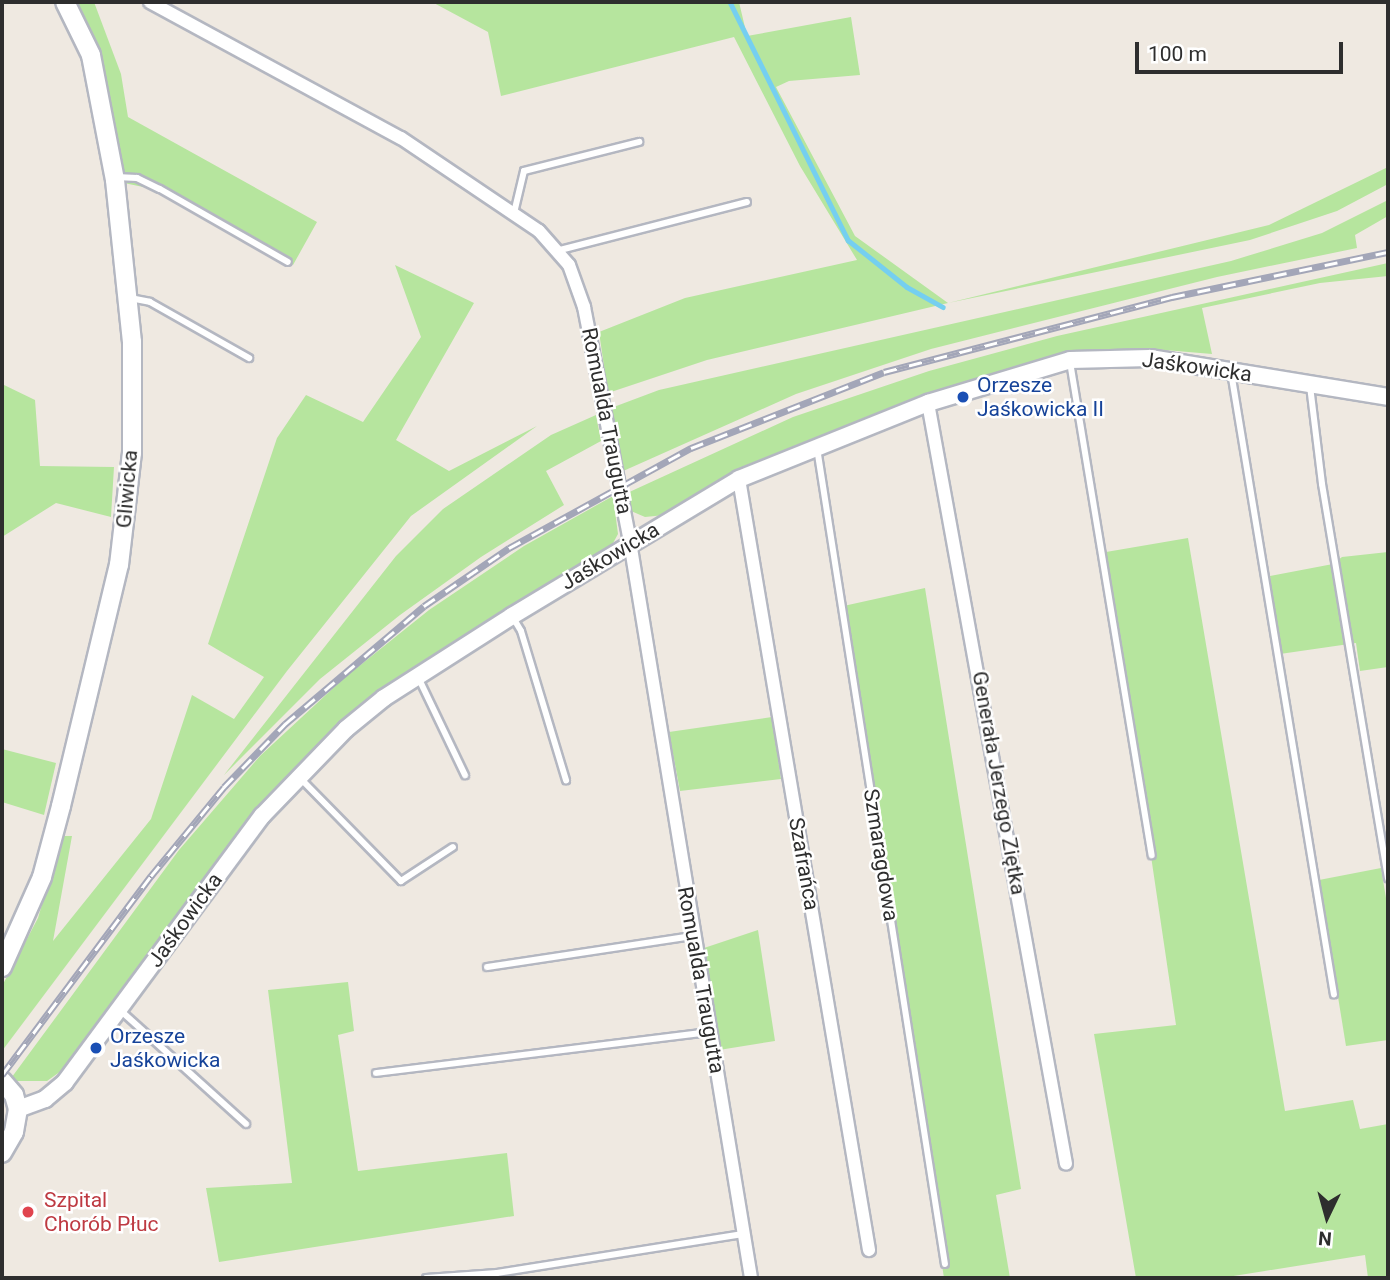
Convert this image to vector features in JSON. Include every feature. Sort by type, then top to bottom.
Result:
[{"type":"main road","name":"Gliwicka","points":[[2,967],[42,877],[119,565],[132,453],[129,298],[115,177],[91,55],[65,2]]},
{"type":"main road","points":[[2,1081],[14,1095],[18,1108],[14,1132],[2,1153]]},
{"type":"street","name":"Romualda Traugutta","points":[[150,2],[401,138],[514,213],[560,250],[584,307],[629,544],[751,1278]]},
{"type":"street","name":"Jaśkowicka","points":[[18,1108],[54,1093],[120,1010],[262,816],[346,729],[418,677],[512,616],[739,479],[928,403],[1070,360],[1150,358],[1388,397]]},
{"type":"street","name":"Generała Jerzego Ziętka","points":[[928,403],[1066,1164]]},
{"type":"street","name":"Szafrańca","points":[[739,479],[869,1250]]},
{"type":"lane","points":[[514,213],[524,171],[639,142]]},
{"type":"lane","points":[[115,177],[137,178],[160,189],[288,262]]},
{"type":"lane","points":[[560,250],[747,202]]},
{"type":"lane","points":[[129,298],[150,302],[249,358]]},
{"type":"lane","points":[[1070,360],[1152,855]]},
{"type":"lane","points":[[1230,370],[1334,995]]},
{"type":"lane","points":[[1310,384],[1322,484],[1388,879]]},
{"type":"lane","name":"Szmaragdowa","points":[[816,446],[945,1264]]},
{"type":"lane","points":[[512,616],[566,780]]},
{"type":"lane","points":[[418,677],[465,775]]},
{"type":"lane","points":[[298,776],[401,881],[453,848]]},
{"type":"lane","points":[[487,967],[693,936]]},
{"type":"lane","points":[[120,1010],[246,1124]]},
{"type":"lane","points":[[376,1073],[710,1032]]},
{"type":"lane","points":[[426,1278],[497,1273],[743,1234]]},
{"type":"green space","points":[[74,2],[94,2],[121,74],[128,117],[317,222],[293,265],[148,188],[124,183],[102,77]]},
{"type":"green space","points":[[432,2],[739,2],[747,36],[851,17],[860,75],[789,81],[776,87],[855,236],[948,303],[707,360],[608,393],[599,332],[685,298],[857,260],[800,166],[734,37],[501,96],[488,32]]},
{"type":"green space","points":[[1388,167],[1388,184],[1337,211],[1250,240],[948,303],[1269,225]]},
{"type":"green space","points":[[1388,200],[1388,216],[1355,235],[1357,248],[1217,277],[931,349],[796,394],[621,472],[611,408],[659,390],[1231,261],[1322,233]]},
{"type":"green space","points":[[1388,263],[1388,276],[1320,283],[1202,308],[1212,354],[1153,349],[1069,354],[929,395],[769,457],[665,515],[645,517],[631,511],[625,494],[793,417],[929,371],[1057,336]]},
{"type":"green space","points":[[395,265],[474,303],[396,440],[449,471],[537,426],[411,516],[287,671],[2,1051],[2,986],[38,918],[62,836],[72,836],[53,941],[151,819],[192,695],[234,719],[264,677],[208,644],[277,438],[306,395],[363,422],[421,337]]},
{"type":"green space","points":[[2,384],[35,400],[40,466],[114,467],[111,517],[56,503],[2,537]]},
{"type":"green space","points":[[596,415],[601,441],[546,471],[564,505],[481,557],[400,615],[320,679],[224,775],[396,556],[443,509],[551,435]]},
{"type":"green space","points":[[613,496],[618,534],[612,545],[357,709],[281,782],[71,1064],[47,1081],[9,1081],[179,850],[260,756],[343,679],[429,610],[524,546]]},
{"type":"green space","points":[[1188,538],[1285,1111],[1353,1100],[1360,1129],[1388,1124],[1388,1278],[1368,1278],[1365,1255],[1221,1278],[1136,1278],[1094,1034],[1176,1025],[1106,552]]},
{"type":"green space","points":[[1388,552],[1388,667],[1360,671],[1356,643],[1280,654],[1270,576],[1333,564],[1342,557]]},
{"type":"green space","points":[[925,588],[1021,1189],[996,1195],[1010,1278],[944,1278],[839,607]]},
{"type":"green space","points":[[772,717],[781,779],[680,791],[669,732]]},
{"type":"green space","points":[[2,749],[56,763],[44,815],[2,802]]},
{"type":"green space","points":[[1381,868],[1388,910],[1388,1040],[1346,1046],[1319,880]]},
{"type":"green space","points":[[758,930],[775,1041],[719,1050],[701,949]]},
{"type":"green space","points":[[348,982],[354,1031],[338,1035],[358,1171],[507,1153],[514,1216],[219,1262],[206,1188],[292,1183],[268,990]]},
{"type":"waterway","points":[[730,2],[848,240],[907,287],[943,307]]},
{"type":"railway","points":[[2,1075],[151,876],[224,787],[285,724],[424,606],[509,548],[691,448],[884,372],[1172,297],[1388,252]]},
{"type":"place","name":"Orzesze Jaśkowicka II","points":[[963,397]]},
{"type":"place","name":"Orzesze Jaśkowicka","points":[[96,1048]]},
{"type":"place","name":"Szpital Chorób Płuc","points":[[28,1212]]}]
